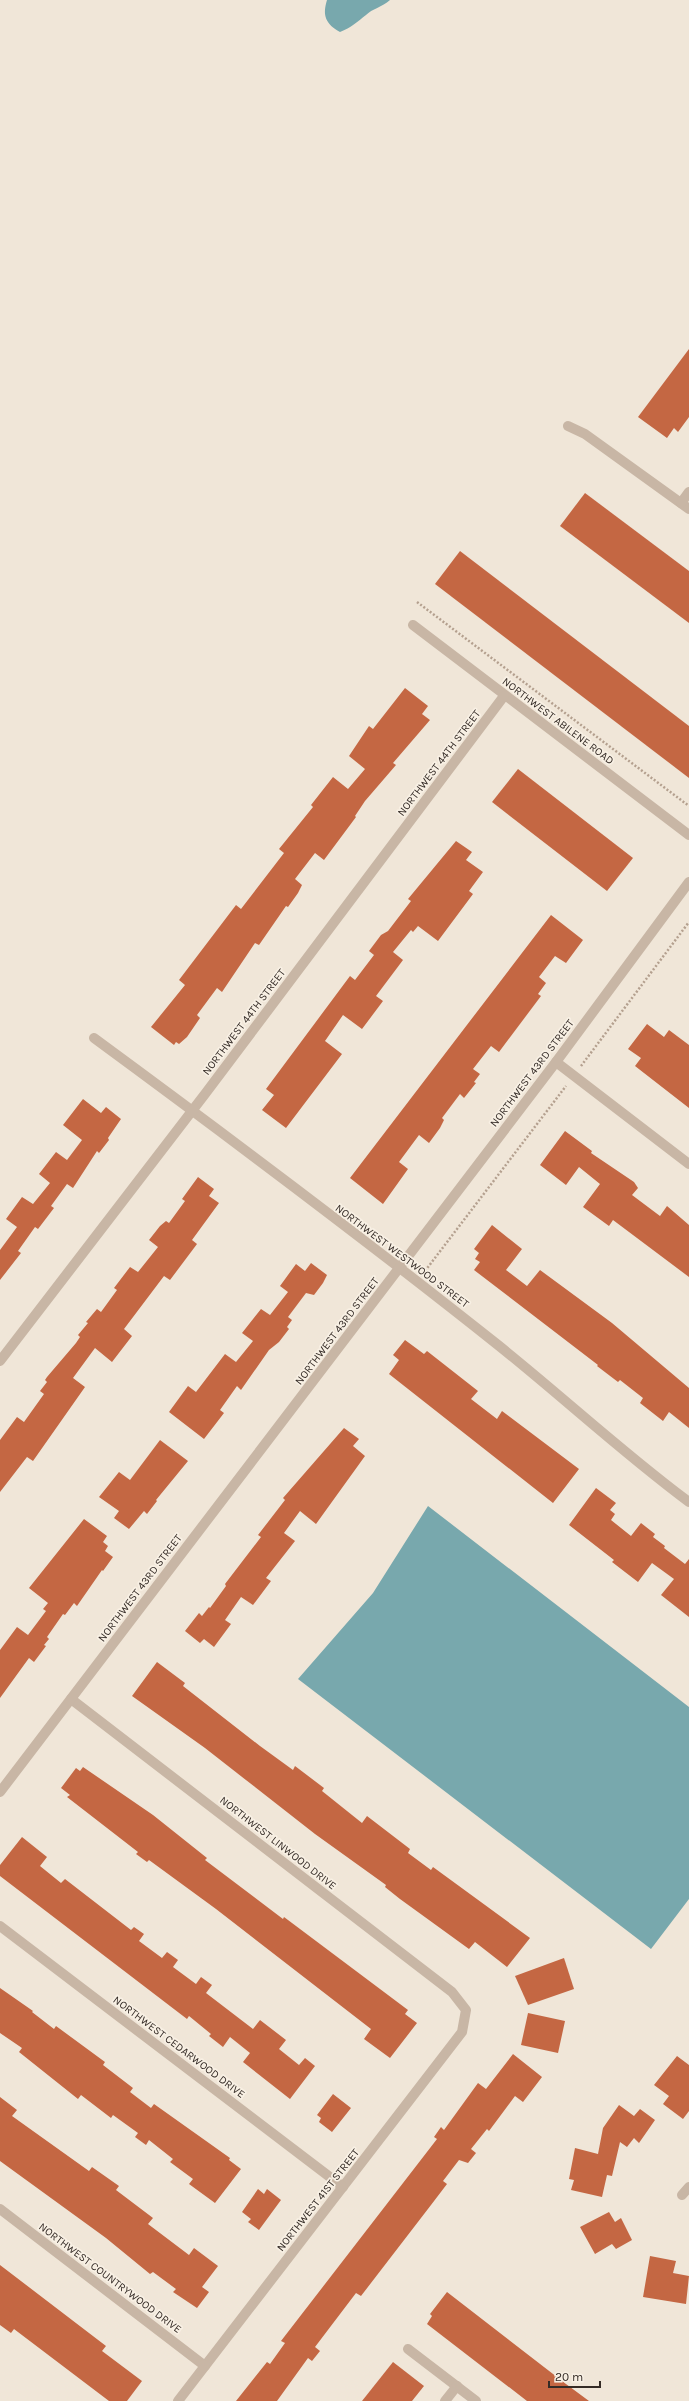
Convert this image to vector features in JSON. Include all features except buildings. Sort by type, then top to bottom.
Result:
[{"type":"street","points":[[568,426],[585,434],[685,506],[689,492]]},
{"type":"street","name":"NORTHWEST ABILENE ROAD","points":[[413,625],[504,696],[689,835]]},
{"type":"street","name":"NORTHWEST 44TH STREET","points":[[0,1361],[192,1110],[504,696]]},
{"type":"street","name":"NORTHWEST 43RD STREET","points":[[0,1792],[556,1062],[689,882]]},
{"type":"street","name":"NORTHWEST WESTWOOD STREET","points":[[94,1038],[418,1281],[689,1502]]},
{"type":"street","points":[[556,1062],[689,1164]]},
{"type":"street","name":"NORTHWEST LINWOOD DRIVE","points":[[71,1699],[452,1992],[466,2010]]},
{"type":"street","name":"NORTHWEST CEDARWOOD DRIVE","points":[[0,1926],[343,2187]]},
{"type":"street","name":"NORTHWEST 41ST STREET","points":[[178,2401],[462,2032],[466,2010]]},
{"type":"street","points":[[682,2195],[689,2187]]},
{"type":"street","name":"NORTHWEST COUNTRYWOOD DRIVE","points":[[0,2209],[205,2366]]},
{"type":"street","points":[[408,2349],[476,2401]]},
{"type":"street","points":[[445,2401],[457,2386]]},
{"type":"path","points":[[418,602],[689,806]]},
{"type":"path","points":[[418,1281],[689,922]]},
{"type":"water","points":[[327,0],[390,0],[340,32],[331,26],[326,19],[325,11]]},
{"type":"water","points":[[428,1506],[689,1707],[689,1899],[651,1949],[298,1679],[373,1593]]}]
